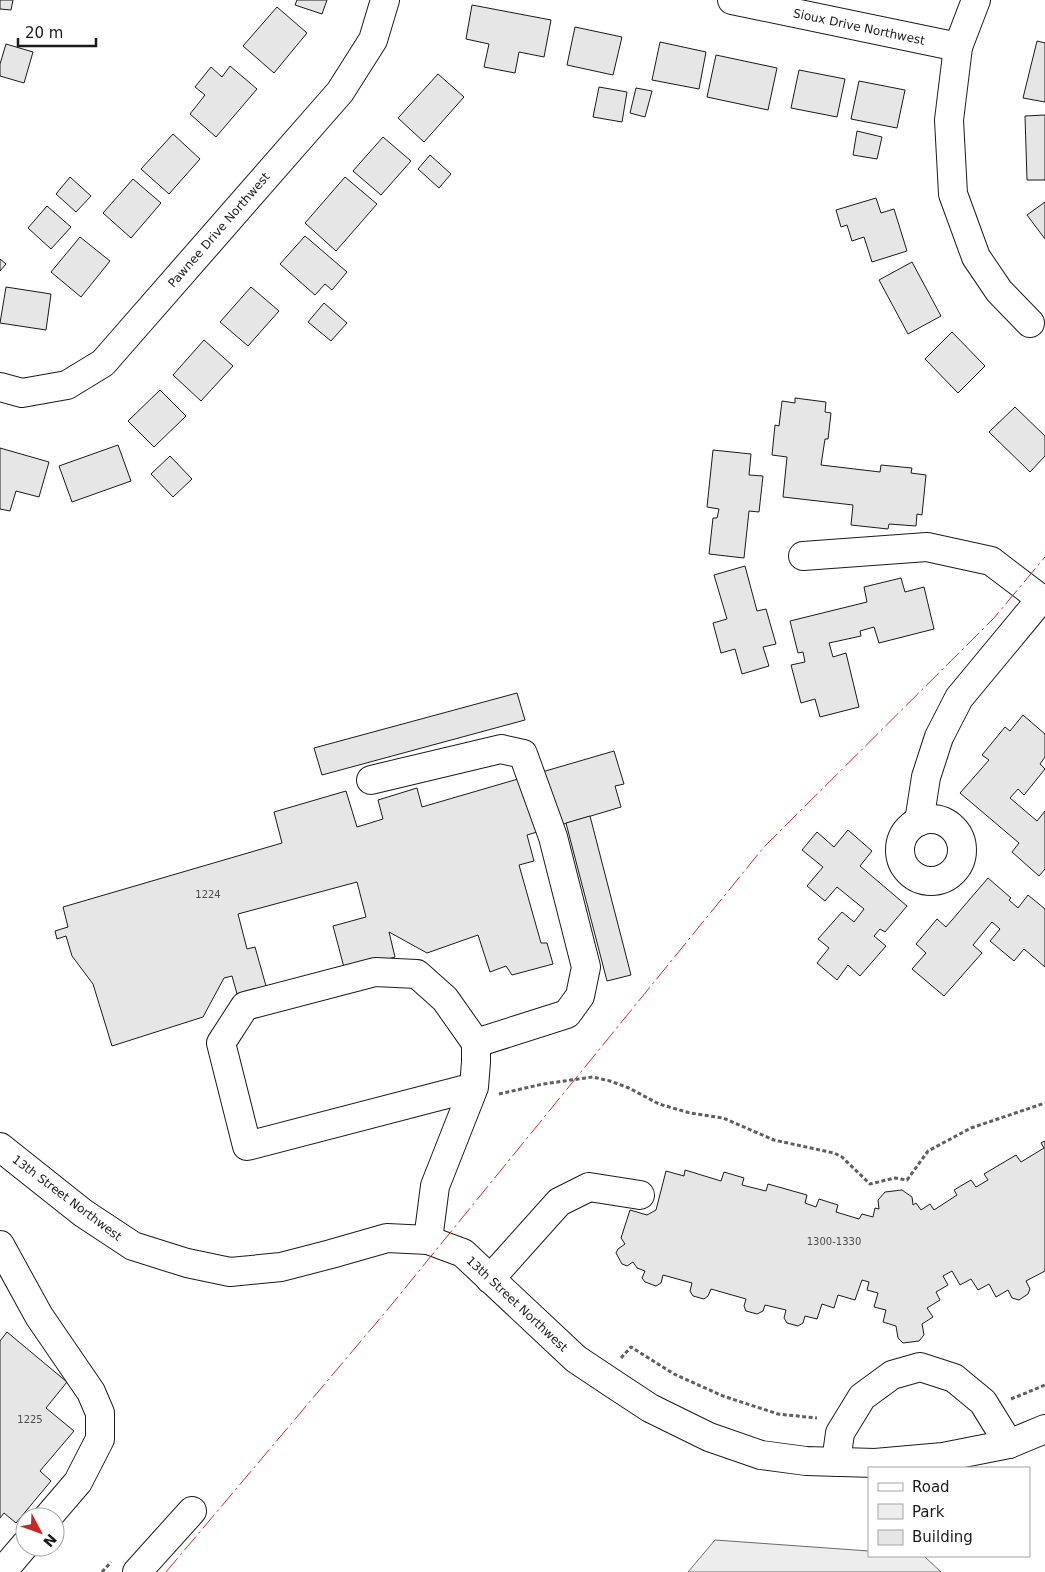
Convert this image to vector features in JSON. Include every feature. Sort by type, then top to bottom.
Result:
[{"type":"street","name":"Pawnee Drive Northwest","points":[[0,387],[22,393],[67,385],[104,363],[340,92],[373,40],[385,0]]},
{"type":"street","name":"Sioux Drive Northwest","points":[[732,0],[958,47]]},
{"type":"street","points":[[976,0],[958,47],[949,120],[953,194],[976,257],[999,291],[1030,323]]},
{"type":"street","points":[[803,556],[927,547],[991,561],[1043,600],[959,698],[938,737],[926,777],[919,822]]},
{"type":"street","points":[[371,780],[501,749],[523,754],[553,837],[586,967],[580,996],[567,1014],[476,1044]]},
{"type":"street","points":[[428,1240],[435,1186],[474,1087],[476,1062],[476,1044],[445,999],[417,974],[375,972],[245,1006],[221,1043],[247,1146],[474,1087]]},
{"type":"street","name":"13th Street Northwest","points":[[0,1147],[83,1212],[133,1246],[187,1263],[230,1272],[281,1267],[387,1238],[428,1240],[463,1254],[576,1359],[650,1408],[709,1436],[761,1455],[806,1461],[875,1463],[943,1457],[1010,1444],[1045,1429]]},
{"type":"street","points":[[490,1279],[559,1202],[590,1187],[640,1195]]},
{"type":"street","points":[[0,1245],[39,1316],[92,1392],[100,1414],[100,1439],[78,1482],[57,1507]]},
{"type":"street","points":[[836,1462],[840,1433],[862,1397],[892,1375],[920,1367],[954,1378],[983,1402],[1010,1444]]},
{"type":"street","points":[[137,1572],[192,1511]]},
{"type":"street","points":[[2,1572],[15,1557]]},
{"type":"path","points":[[496,1102],[499,1094],[543,1084],[593,1077],[628,1088],[659,1104],[690,1113],[724,1118],[774,1140],[842,1157],[870,1184],[895,1178],[907,1180],[928,1151],[971,1128],[1045,1102]]},
{"type":"path","points":[[616,1359],[622,1357],[631,1347],[674,1374],[723,1396],[778,1414],[820,1418]]},
{"type":"path","points":[[1008,1400],[1045,1385]]},
{"type":"green space","points":[[715,1540],[868,1551],[868,1557],[925,1557],[941,1572],[688,1572]]},
{"type":"building","points":[[0,0],[13,0],[11,10],[0,9]]},
{"type":"building","points":[[297,0],[327,0],[322,14],[295,5]]},
{"type":"building","points":[[472,5],[551,20],[544,57],[519,52],[515,73],[484,67],[489,44],[466,39]]},
{"type":"building","points":[[277,7],[307,33],[274,73],[243,46]]},
{"type":"building","points":[[575,27],[622,37],[613,75],[567,65]]},
{"type":"building","points":[[1037,41],[1045,43],[1045,102],[1023,98]]},
{"type":"building","points":[[660,42],[706,52],[699,89],[652,80]]},
{"type":"building","points":[[6,44],[33,52],[24,83],[0,76],[0,64]]},
{"type":"building","points":[[716,55],[777,68],[768,110],[707,97]]},
{"type":"building","points":[[230,66],[257,89],[216,137],[190,114],[205,95],[195,87],[211,67],[222,77]]},
{"type":"building","points":[[799,70],[845,79],[837,117],[791,108]]},
{"type":"building","points":[[438,74],[464,97],[424,142],[398,118]]},
{"type":"building","points":[[859,81],[905,90],[897,128],[851,119]]},
{"type":"building","points":[[599,87],[627,92],[622,122],[593,117]]},
{"type":"building","points":[[636,88],[652,91],[645,117],[630,113]]},
{"type":"building","points":[[1045,115],[1045,180],[1027,180],[1025,116]]},
{"type":"building","points":[[857,131],[882,137],[877,159],[853,155]]},
{"type":"building","points":[[173,134],[200,159],[169,194],[141,169]]},
{"type":"building","points":[[383,137],[411,161],[381,195],[353,171]]},
{"type":"building","points":[[430,155],[451,174],[439,188],[418,169]]},
{"type":"building","points":[[70,177],[91,196],[76,212],[56,194]]},
{"type":"building","points":[[345,177],[377,204],[336,251],[305,223]]},
{"type":"building","points":[[133,179],[161,203],[131,238],[103,213]]},
{"type":"building","points":[[876,198],[881,213],[894,209],[907,251],[872,262],[864,237],[852,241],[847,225],[841,227],[836,210]]},
{"type":"building","points":[[1045,202],[1045,239],[1027,215]]},
{"type":"building","points":[[47,206],[71,227],[51,249],[28,228]]},
{"type":"building","points":[[305,236],[347,272],[332,290],[325,284],[315,295],[280,264]]},
{"type":"building","points":[[80,237],[110,261],[81,297],[51,272]]},
{"type":"building","points":[[0,259],[6,264],[0,271]]},
{"type":"building","points":[[912,262],[941,316],[908,334],[879,280]]},
{"type":"building","points":[[6,287],[51,294],[46,330],[0,323]]},
{"type":"building","points":[[251,287],[279,311],[248,346],[220,322]]},
{"type":"building","points":[[324,303],[347,323],[331,341],[308,322]]},
{"type":"building","points":[[952,332],[985,366],[958,393],[925,359]]},
{"type":"building","points":[[204,340],[233,366],[201,401],[173,375]]},
{"type":"building","points":[[160,390],[186,416],[154,447],[128,421]]},
{"type":"building","points":[[795,398],[826,402],[825,412],[831,413],[828,439],[825,439],[821,465],[880,472],[881,465],[912,468],[911,473],[926,475],[922,515],[917,514],[916,526],[889,524],[888,529],[851,525],[853,505],[783,497],[787,457],[772,455],[775,425],[779,426],[782,401],[795,403]]},
{"type":"building","points":[[1015,407],[1045,436],[1045,456],[1030,472],[989,432]]},
{"type":"building","points":[[118,445],[131,481],[72,502],[59,466]]},
{"type":"building","points":[[0,448],[49,462],[39,497],[16,491],[10,511],[0,509]]},
{"type":"building","points":[[713,450],[751,454],[749,475],[763,476],[759,512],[749,511],[744,558],[709,554],[713,518],[717,518],[719,509],[707,507]]},
{"type":"building","points":[[170,456],[192,479],[173,497],[151,474]]},
{"type":"building","points":[[745,566],[757,611],[766,609],[776,644],[763,647],[769,666],[742,674],[735,649],[721,653],[713,623],[727,619],[714,575]]},
{"type":"building","points":[[901,578],[905,592],[924,587],[934,629],[879,643],[874,627],[860,631],[861,636],[829,643],[833,657],[846,653],[859,707],[820,717],[815,699],[801,703],[791,665],[805,662],[803,652],[798,653],[790,621],[867,602],[864,587]]},
{"type":"building","points":[[517,693],[525,720],[322,775],[314,748]]},
{"type":"building","points":[[1023,715],[1045,734],[1045,757],[1040,764],[1045,769],[1024,795],[1018,789],[1010,798],[1037,821],[1045,811],[1045,869],[1039,876],[1012,852],[1019,843],[960,793],[989,760],[982,755],[1005,727],[1010,731]]},
{"type":"building","points":[[614,751],[624,784],[615,786],[621,807],[527,835],[534,861],[519,865],[541,943],[547,943],[553,964],[512,975],[506,966],[490,972],[478,935],[427,953],[389,932],[395,957],[345,971],[333,926],[366,917],[357,882],[238,914],[247,949],[255,947],[268,993],[239,1001],[232,976],[224,978],[203,1017],[112,1046],[93,984],[72,956],[66,936],[57,939],[55,931],[68,927],[63,907],[282,843],[274,812],[346,791],[357,827],[383,819],[378,800],[417,788],[422,807]]},
{"type":"building","points":[[590,816],[631,975],[607,981],[566,823]]},
{"type":"building","points":[[848,830],[872,851],[860,866],[907,906],[885,932],[880,929],[874,936],[886,946],[860,976],[848,965],[837,980],[817,963],[829,948],[818,939],[842,912],[854,922],[864,909],[837,887],[825,901],[807,886],[823,867],[802,850],[817,832],[834,847]]},
{"type":"building","points":[[988,878],[1011,898],[1009,900],[1018,908],[1028,895],[1045,909],[1045,967],[1024,949],[1014,961],[990,941],[1000,929],[992,922],[973,945],[982,953],[944,996],[912,969],[926,953],[916,944],[937,919],[946,927]]},
{"type":"building","points":[[1045,1141],[1045,1271],[1026,1281],[1030,1289],[1028,1294],[1019,1300],[1012,1298],[1008,1290],[996,1297],[989,1284],[978,1290],[971,1279],[960,1285],[952,1271],[943,1276],[948,1285],[936,1292],[940,1300],[927,1308],[933,1317],[922,1324],[924,1335],[919,1341],[903,1343],[898,1338],[896,1326],[883,1322],[886,1310],[874,1307],[878,1293],[867,1290],[869,1282],[862,1280],[855,1300],[838,1295],[834,1308],[822,1304],[817,1319],[805,1316],[803,1323],[798,1326],[787,1323],[784,1318],[786,1310],[765,1305],[763,1311],[757,1314],[746,1311],[744,1306],[746,1299],[711,1289],[708,1296],[704,1299],[693,1296],[690,1291],[692,1283],[663,1275],[661,1283],[656,1286],[645,1282],[642,1278],[645,1271],[637,1268],[633,1262],[627,1266],[622,1264],[616,1253],[625,1244],[621,1238],[630,1210],[647,1215],[656,1210],[666,1171],[684,1176],[685,1170],[721,1181],[724,1172],[744,1178],[742,1185],[766,1191],[768,1184],[807,1195],[805,1203],[816,1207],[819,1199],[838,1205],[836,1212],[859,1219],[862,1214],[873,1217],[875,1208],[879,1209],[878,1200],[885,1192],[902,1190],[912,1197],[913,1205],[916,1203],[921,1210],[930,1204],[934,1210],[957,1195],[954,1190],[971,1180],[976,1187],[988,1180],[984,1174],[1016,1155],[1021,1162],[1044,1148],[1041,1143]]},
{"type":"building","points":[[7,1332],[67,1382],[46,1408],[74,1431],[40,1471],[51,1481],[29,1507],[15,1507],[15,1522],[4,1513],[0,1518],[0,1341]]},
{"type":"power","points":[[166,1572],[388,1309],[764,847],[994,618],[1045,557]]}]
